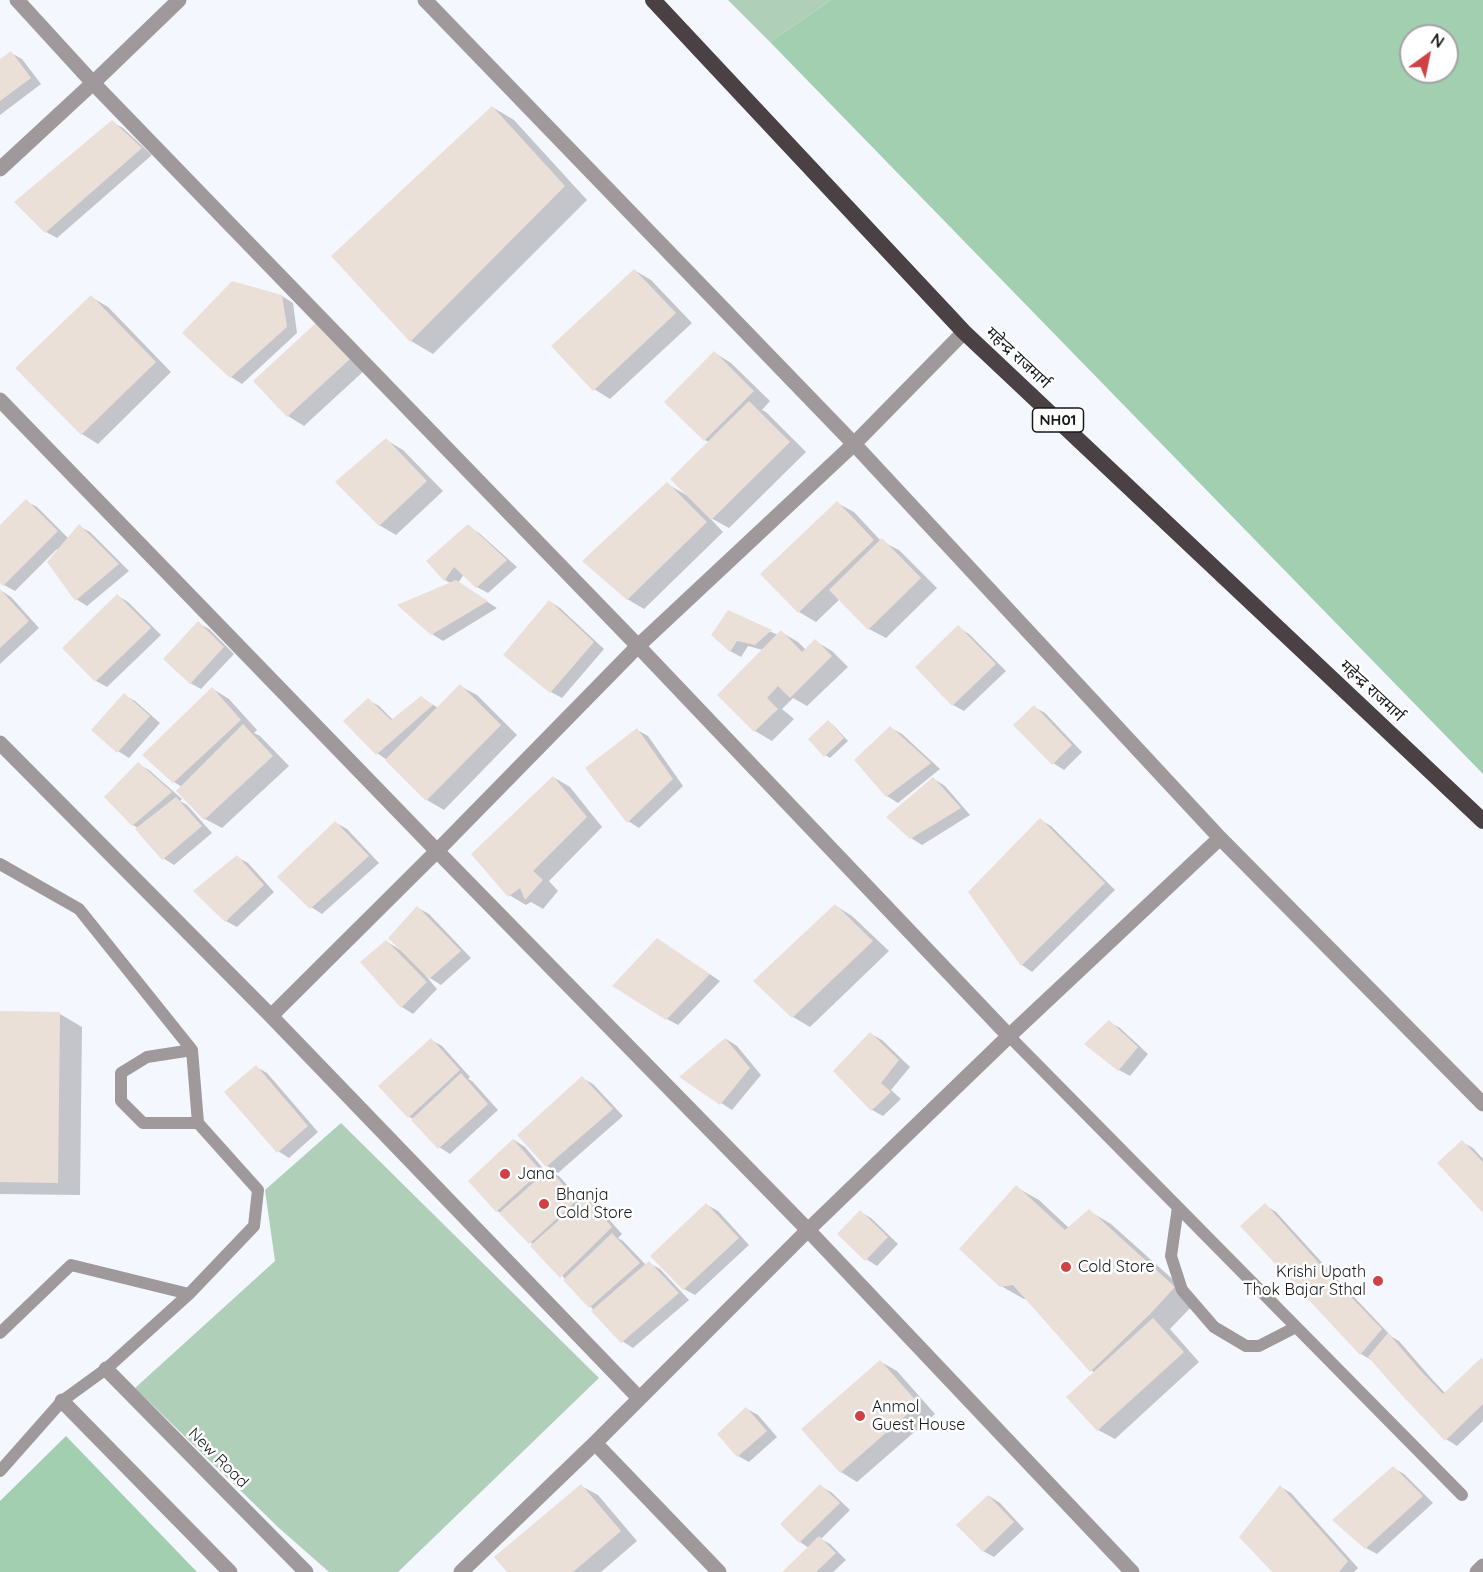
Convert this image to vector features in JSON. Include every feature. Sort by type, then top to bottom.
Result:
[{"type":"highway","name":"महेन्द्र राजमार्ग","points":[[653,0],[964,332],[1483,821]]},
{"type":"street","points":[[17,0],[93,83],[638,646],[1009,1036]]},
{"type":"street","points":[[0,169],[179,0]]},
{"type":"street","points":[[425,0],[854,444],[1220,838],[1483,1104]]},
{"type":"street","points":[[271,1016],[638,646],[854,444],[964,332]]},
{"type":"street","points":[[0,400],[808,1230],[1132,1572]]},
{"type":"street","points":[[0,743],[271,1016],[639,1398]]},
{"type":"street","points":[[461,1572],[595,1443],[808,1230],[1009,1036],[1220,838]]},
{"type":"street","name":"New Road","points":[[106,1369],[306,1572]]},
{"type":"street","points":[[62,1401],[230,1572]]},
{"type":"street","points":[[595,1443],[719,1572]]},
{"type":"street","points":[[1477,1572],[1483,1566]]},
{"type":"lane","points":[[0,864],[79,909],[192,1050],[198,1123],[258,1190],[254,1226],[189,1293],[106,1369],[62,1401],[0,1471]]},
{"type":"lane","points":[[1009,1036],[1462,1496]]},
{"type":"lane","points":[[192,1050],[147,1057],[121,1073],[121,1101],[143,1123],[198,1123]]},
{"type":"lane","points":[[1178,1207],[1171,1256],[1182,1290],[1214,1327],[1246,1346],[1259,1346],[1296,1326]]},
{"type":"lane","points":[[0,1333],[71,1265],[189,1293]]},
{"type":"green space","points":[[728,0],[831,0],[770,42]]},
{"type":"green space","points":[[831,0],[1483,0],[1483,774],[770,42]]},
{"type":"green space","points":[[341,1123],[599,1378],[398,1572],[329,1572],[279,1528],[135,1388],[275,1261],[265,1190]]},
{"type":"green space","points":[[66,1436],[197,1572],[0,1572],[0,1501]]},
{"type":"building","points":[[11,51],[31,78],[0,101],[0,59]]},
{"type":"building","points":[[492,106],[565,186],[410,342],[331,256]]},
{"type":"building","points":[[112,120],[142,148],[45,233],[14,202]]},
{"type":"building","points":[[634,269],[676,313],[593,391],[551,346]]},
{"type":"building","points":[[232,281],[282,295],[287,327],[230,378],[182,333]]},
{"type":"building","points":[[91,295],[156,362],[81,435],[15,368]]},
{"type":"building","points":[[317,322],[350,359],[287,417],[253,381]]},
{"type":"building","points":[[714,351],[754,391],[704,441],[664,402]]},
{"type":"building","points":[[749,401],[790,442],[711,520],[670,479]]},
{"type":"building","points":[[386,438],[427,481],[379,526],[335,482]]},
{"type":"building","points":[[667,482],[707,522],[627,600],[582,561]]},
{"type":"building","points":[[26,499],[58,531],[3,586],[0,583],[0,525]]},
{"type":"building","points":[[837,501],[874,540],[798,613],[760,574]]},
{"type":"building","points":[[79,524],[119,564],[75,601],[47,562]]},
{"type":"building","points":[[468,524],[507,560],[476,588],[454,567],[444,581],[426,561]]},
{"type":"building","points":[[882,538],[921,578],[868,630],[829,590]]},
{"type":"building","points":[[456,580],[488,601],[431,635],[397,605]]},
{"type":"building","points":[[0,589],[29,621],[0,648]]},
{"type":"building","points":[[117,594],[151,628],[95,682],[62,648]]},
{"type":"building","points":[[549,600],[594,642],[550,693],[503,655]]},
{"type":"building","points":[[728,610],[772,630],[755,645],[737,641],[730,652],[711,635]]},
{"type":"building","points":[[198,621],[224,647],[190,684],[163,659]]},
{"type":"building","points":[[958,625],[996,664],[952,706],[915,667]]},
{"type":"building","points":[[781,630],[802,652],[815,639],[832,656],[790,698],[778,686],[767,698],[778,709],[754,732],[717,695]]},
{"type":"building","points":[[460,684],[501,725],[426,801],[385,760]]},
{"type":"building","points":[[212,687],[241,720],[173,783],[142,755]]},
{"type":"building","points":[[124,693],[150,716],[117,753],[91,730]]},
{"type":"building","points":[[421,696],[433,705],[376,755],[343,721],[368,698],[391,720]]},
{"type":"building","points":[[1034,705],[1072,745],[1052,765],[1013,725]]},
{"type":"building","points":[[828,720],[844,738],[824,757],[808,739]]},
{"type":"building","points":[[243,724],[273,756],[204,820],[176,791]]},
{"type":"building","points":[[890,726],[931,763],[886,797],[854,760]]},
{"type":"building","points":[[637,728],[673,779],[627,823],[585,768]]},
{"type":"building","points":[[138,762],[172,792],[132,826],[104,797]]},
{"type":"building","points":[[553,776],[587,817],[533,871],[543,880],[525,900],[520,888],[508,897],[471,854]]},
{"type":"building","points":[[933,777],[961,808],[910,839],[886,817]]},
{"type":"building","points":[[176,797],[202,826],[162,860],[135,829]]},
{"type":"building","points":[[1040,818],[1105,883],[1021,966],[968,892]]},
{"type":"building","points":[[335,821],[369,856],[310,909],[277,877]]},
{"type":"building","points":[[237,855],[264,885],[225,922],[193,891]]},
{"type":"building","points":[[835,904],[873,941],[792,1018],[753,981]]},
{"type":"building","points":[[417,906],[461,951],[429,979],[388,938]]},
{"type":"building","points":[[657,938],[710,974],[666,1020],[612,986]]},
{"type":"building","points":[[386,940],[427,982],[401,1008],[360,962]]},
{"type":"building","points":[[0,1011],[60,1012],[58,1183],[0,1182]]},
{"type":"building","points":[[1109,1020],[1138,1047],[1118,1071],[1084,1044]]},
{"type":"building","points":[[870,1032],[899,1060],[881,1083],[891,1092],[871,1111],[833,1071]]},
{"type":"building","points":[[431,1038],[460,1070],[408,1118],[378,1086]]},
{"type":"building","points":[[725,1038],[750,1068],[720,1105],[679,1077]]},
{"type":"building","points":[[256,1065],[308,1126],[277,1153],[224,1092]]},
{"type":"building","points":[[461,1073],[488,1104],[438,1149],[411,1120]]},
{"type":"building","points":[[582,1076],[613,1109],[546,1167],[517,1135]]},
{"type":"building","points":[[513,1139],[541,1171],[496,1212],[468,1181]]},
{"type":"building","points":[[1462,1140],[1483,1162],[1483,1213],[1437,1163]]},
{"type":"building","points":[[549,1169],[577,1200],[529,1244],[499,1213]]},
{"type":"building","name":"Cold Store","points":[[1016,1185],[1065,1230],[1089,1209],[1175,1287],[1090,1372],[1013,1285],[1000,1287],[959,1249]]},
{"type":"building","points":[[585,1197],[612,1227],[560,1278],[530,1246]]},
{"type":"building","points":[[706,1203],[739,1238],[683,1290],[650,1256]]},
{"type":"building","points":[[1265,1203],[1382,1329],[1360,1355],[1240,1226]]},
{"type":"building","points":[[860,1210],[888,1237],[865,1261],[837,1234]]},
{"type":"building","points":[[612,1233],[640,1263],[589,1308],[563,1280]]},
{"type":"building","points":[[649,1261],[679,1293],[621,1343],[591,1311]]},
{"type":"building","points":[[1153,1318],[1184,1352],[1097,1431],[1066,1397]]},
{"type":"building","points":[[1388,1333],[1443,1394],[1481,1358],[1483,1360],[1483,1404],[1445,1441],[1368,1357]]},
{"type":"building","name":"Anmol Guest House","points":[[880,1360],[919,1404],[840,1473],[801,1429]]},
{"type":"building","points":[[746,1407],[767,1431],[737,1457],[717,1434]]},
{"type":"building","points":[[1393,1466],[1423,1496],[1365,1549],[1332,1520]]},
{"type":"building","points":[[581,1484],[621,1531],[573,1572],[507,1572],[494,1557]]},
{"type":"building","points":[[820,1484],[840,1503],[799,1543],[780,1524]]},
{"type":"building","points":[[1280,1485],[1348,1561],[1339,1572],[1272,1572],[1239,1537]]},
{"type":"building","points":[[988,1495],[1014,1522],[983,1552],[956,1525]]},
{"type":"building","points":[[819,1536],[836,1553],[816,1572],[782,1572]]},
{"type":"place","name":"Jana","points":[[505,1174]]},
{"type":"place","name":"Bhanja Cold Store","points":[[544,1204]]},
{"type":"place","name":"Cold Store","points":[[1066,1267]]},
{"type":"place","name":"Krishi Upath Thok Bajar Sthal","points":[[1378,1281]]},
{"type":"place","name":"Anmol Guest House","points":[[860,1416]]}]
